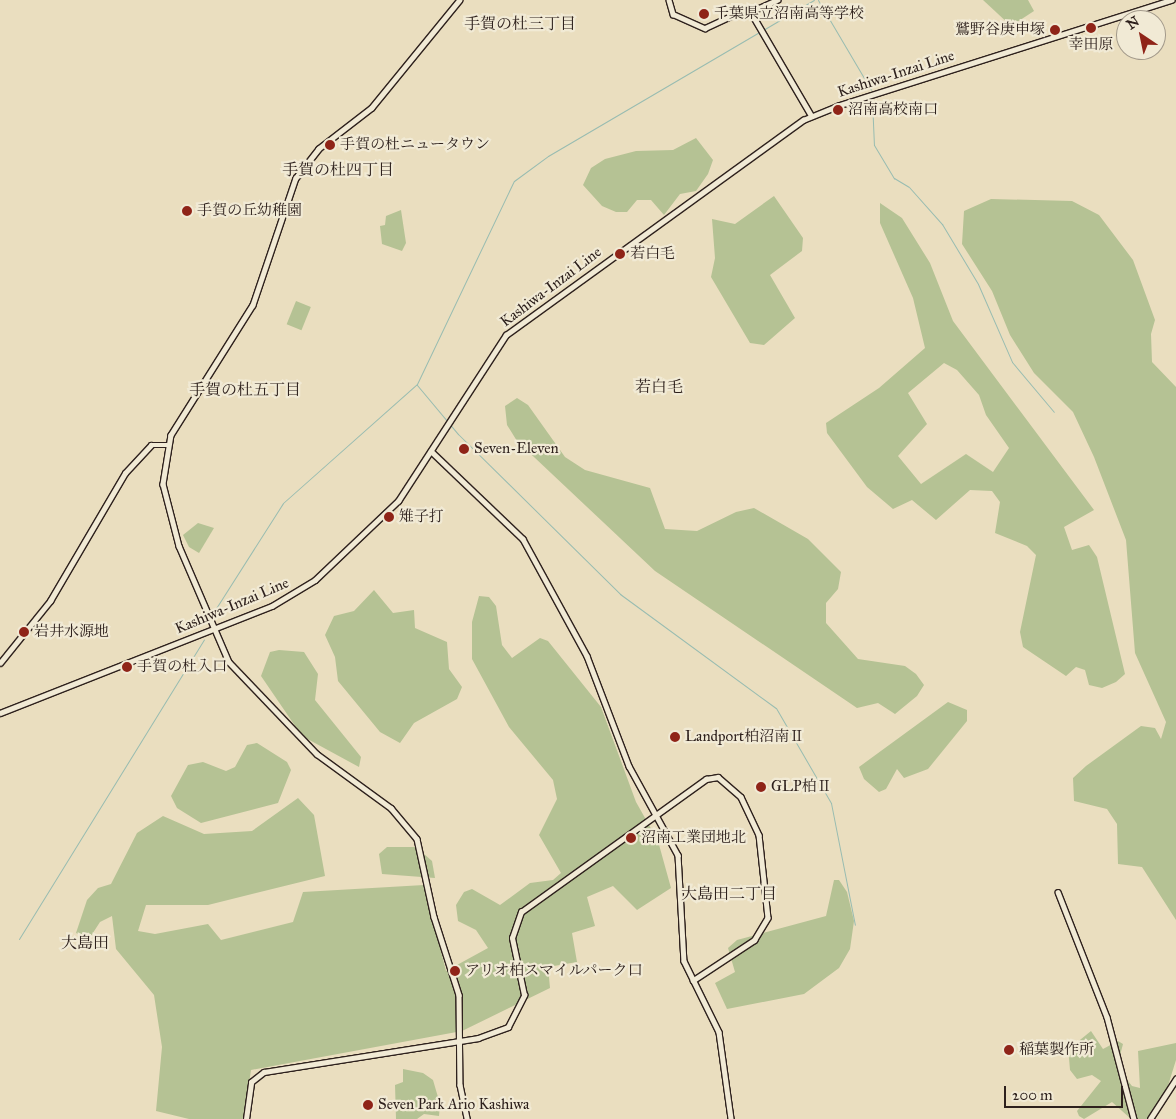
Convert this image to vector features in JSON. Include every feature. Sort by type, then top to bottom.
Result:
[{"type":"street","points":[[460,0],[372,108],[319,149],[296,178],[252,305],[179,418],[167,445],[165,504],[211,629],[235,669],[317,754],[392,808],[412,832],[421,849],[434,917],[459,995],[460,1085],[467,1119]]},
{"type":"street","points":[[670,0],[673,14],[705,28],[750,12],[776,0]]},
{"type":"street","name":"Kashiwa-Inzai Line","points":[[0,713],[283,601],[328,570],[388,512],[431,451],[496,347],[514,328],[811,115],[1172,0]]},
{"type":"street","points":[[750,12],[811,115]]},
{"type":"street","points":[[0,663],[53,596],[125,472],[151,445],[167,445]]},
{"type":"street","points":[[431,451],[523,539],[586,656],[629,766],[680,864],[682,947],[693,981],[721,1041],[731,1119]]},
{"type":"street","points":[[246,1119],[251,1082],[264,1072],[461,1040],[501,1031],[521,1007],[524,983],[512,938],[521,912],[706,779],[718,777],[741,798],[761,843],[768,907],[766,927],[755,940],[693,981]]},
{"type":"street","points":[[1058,892],[1107,1018],[1134,1119]]},
{"type":"street","points":[[1150,1119],[1176,1079]]},
{"type":"green space","points":[[983,0],[1028,0],[1034,11],[1011,26]]},
{"type":"green space","points":[[696,138],[713,160],[708,174],[696,191],[680,194],[664,215],[651,200],[637,200],[627,212],[616,212],[602,206],[583,185],[591,168],[605,159],[636,151],[673,150]]},
{"type":"green space","points":[[774,196],[803,238],[802,251],[770,275],[795,318],[764,345],[750,343],[711,277],[715,258],[712,219],[735,224]]},
{"type":"green space","points":[[991,199],[1072,201],[1099,215],[1133,260],[1155,320],[1151,334],[1152,362],[1176,387],[1176,920],[1142,867],[1118,864],[1117,824],[1107,809],[1074,801],[1073,778],[1086,766],[1141,726],[1155,728],[1161,739],[1166,722],[1135,653],[1126,540],[1094,457],[1073,412],[1034,373],[1010,335],[992,291],[962,244],[964,211]]},
{"type":"green space","points":[[880,203],[902,218],[930,263],[953,321],[1094,510],[1064,527],[1072,550],[1089,545],[1097,557],[1125,674],[1116,682],[1102,688],[1089,685],[1085,670],[1076,667],[1066,676],[1023,647],[1020,632],[1036,555],[1027,546],[995,533],[1000,502],[992,491],[970,490],[936,520],[912,500],[893,509],[867,487],[827,433],[826,423],[879,388],[925,348],[913,298],[880,223]],"holes":[[[944,363],[957,370],[979,395],[986,415],[1009,448],[993,472],[966,454],[921,484],[898,456],[927,424],[908,393]]]},
{"type":"green space","points":[[401,210],[406,243],[402,251],[382,244],[380,226],[385,225],[386,216]]},
{"type":"green space","points":[[296,301],[311,307],[301,330],[287,324]]},
{"type":"green space","points":[[517,398],[528,405],[565,457],[585,470],[650,488],[665,529],[697,531],[736,512],[754,508],[808,539],[841,572],[838,589],[826,603],[826,623],[858,659],[905,666],[916,674],[924,685],[917,696],[895,714],[878,703],[857,708],[655,571],[517,441],[507,425],[505,406]]},
{"type":"green space","points":[[198,523],[214,528],[199,553],[189,547],[183,535]]},
{"type":"green space","points":[[374,590],[393,613],[414,610],[415,628],[447,642],[449,669],[462,687],[457,699],[414,723],[400,743],[380,732],[338,681],[335,657],[325,635],[334,616],[354,611]]},
{"type":"green space","points":[[479,596],[489,597],[496,606],[502,645],[512,658],[540,638],[548,641],[601,707],[636,802],[658,841],[671,888],[637,910],[613,886],[587,897],[595,926],[572,933],[577,962],[548,967],[550,988],[462,1031],[251,1070],[244,1119],[189,1119],[156,1111],[162,1047],[154,995],[116,949],[112,916],[100,922],[89,939],[76,933],[87,900],[98,888],[111,884],[137,833],[163,816],[204,834],[252,831],[298,798],[314,815],[325,876],[208,905],[146,905],[138,931],[155,934],[208,924],[221,940],[293,922],[303,892],[424,885],[446,971],[488,948],[476,930],[458,921],[456,905],[464,892],[472,889],[500,905],[530,883],[553,880],[561,873],[539,835],[557,799],[553,780],[509,727],[472,659],[472,622]]},
{"type":"green space","points":[[279,650],[304,652],[318,674],[315,700],[361,757],[359,767],[302,736],[261,676],[270,652]]},
{"type":"green space","points":[[948,702],[967,710],[967,721],[928,769],[904,778],[897,769],[886,789],[879,792],[864,779],[859,767]]},
{"type":"green space","points":[[257,743],[287,762],[291,770],[278,803],[201,823],[177,808],[171,796],[188,765],[203,762],[226,771],[235,767],[247,745]]},
{"type":"green space","points":[[387,847],[416,847],[432,861],[435,878],[382,874],[379,854]]},
{"type":"green space","points":[[834,880],[839,880],[847,892],[854,921],[850,949],[839,968],[804,994],[727,1009],[715,983],[735,972],[728,948],[737,940],[826,916]]},
{"type":"green space","points":[[1091,1031],[1103,1049],[1118,1041],[1123,1044],[1117,1067],[1132,1086],[1140,1088],[1138,1051],[1176,1043],[1176,1060],[1162,1105],[1149,1119],[1131,1119],[1112,1102],[1084,1119],[1079,1116],[1077,1111],[1101,1081],[1092,1075],[1077,1079],[1070,1070],[1069,1058],[1075,1044]]},
{"type":"green space","points":[[403,1069],[423,1073],[433,1080],[440,1104],[439,1116],[424,1114],[417,1119],[396,1119],[395,1085],[403,1082]]},
{"type":"waterway","points":[[763,30],[814,0]]},
{"type":"waterway","points":[[818,0],[871,90]]},
{"type":"waterway","points":[[213,613],[283,503],[417,384],[514,181],[548,156],[759,32]]},
{"type":"waterway","points":[[872,100],[874,145],[894,178],[909,187],[942,224],[978,284],[1012,362],[1054,412]]},
{"type":"waterway","points":[[417,385],[458,434],[620,594],[776,708],[831,803],[855,925]]},
{"type":"waterway","points":[[19,939],[204,639]]},
{"type":"place","name":"千葉県立沼南高等学校","points":[[704,14]]},
{"type":"place","name":"幸田原","points":[[1091,28]]},
{"type":"place","name":"鷲野谷庚申塚","points":[[1055,30]]},
{"type":"place","name":"沼南高校南口","points":[[838,110]]},
{"type":"place","name":"手賀の杜ニュータウン","points":[[330,145]]},
{"type":"place","name":"手賀の丘幼稚園","points":[[187,211]]},
{"type":"place","name":"若白毛","points":[[620,254]]},
{"type":"place","name":"Seven-Eleven","points":[[464,449]]},
{"type":"place","name":"雉子打","points":[[389,517]]},
{"type":"place","name":"岩井水源地","points":[[24,632]]},
{"type":"place","name":"手賀の杜入口","points":[[127,667]]},
{"type":"place","name":"Landport柏沼南Ⅱ","points":[[675,737]]},
{"type":"place","name":"GLP柏Ⅱ","points":[[761,787]]},
{"type":"place","name":"沼南工業団地北","points":[[631,838]]},
{"type":"place","name":"アリオ柏スマイルパーク口","points":[[455,971]]},
{"type":"place","name":"稲葉製作所","points":[[1009,1050]]},
{"type":"place","name":"Seven Park Ario Kashiwa","points":[[368,1105]]},
{"type":"district","name":"手賀の杜三丁目","points":[[520,24]]},
{"type":"district","name":"手賀の杜四丁目","points":[[338,170]]},
{"type":"district","name":"若白毛","points":[[659,387]]},
{"type":"district","name":"手賀の杜五丁目","points":[[245,390]]},
{"type":"district","name":"大島田二丁目","points":[[729,894]]},
{"type":"district","name":"大島田","points":[[85,943]]}]
